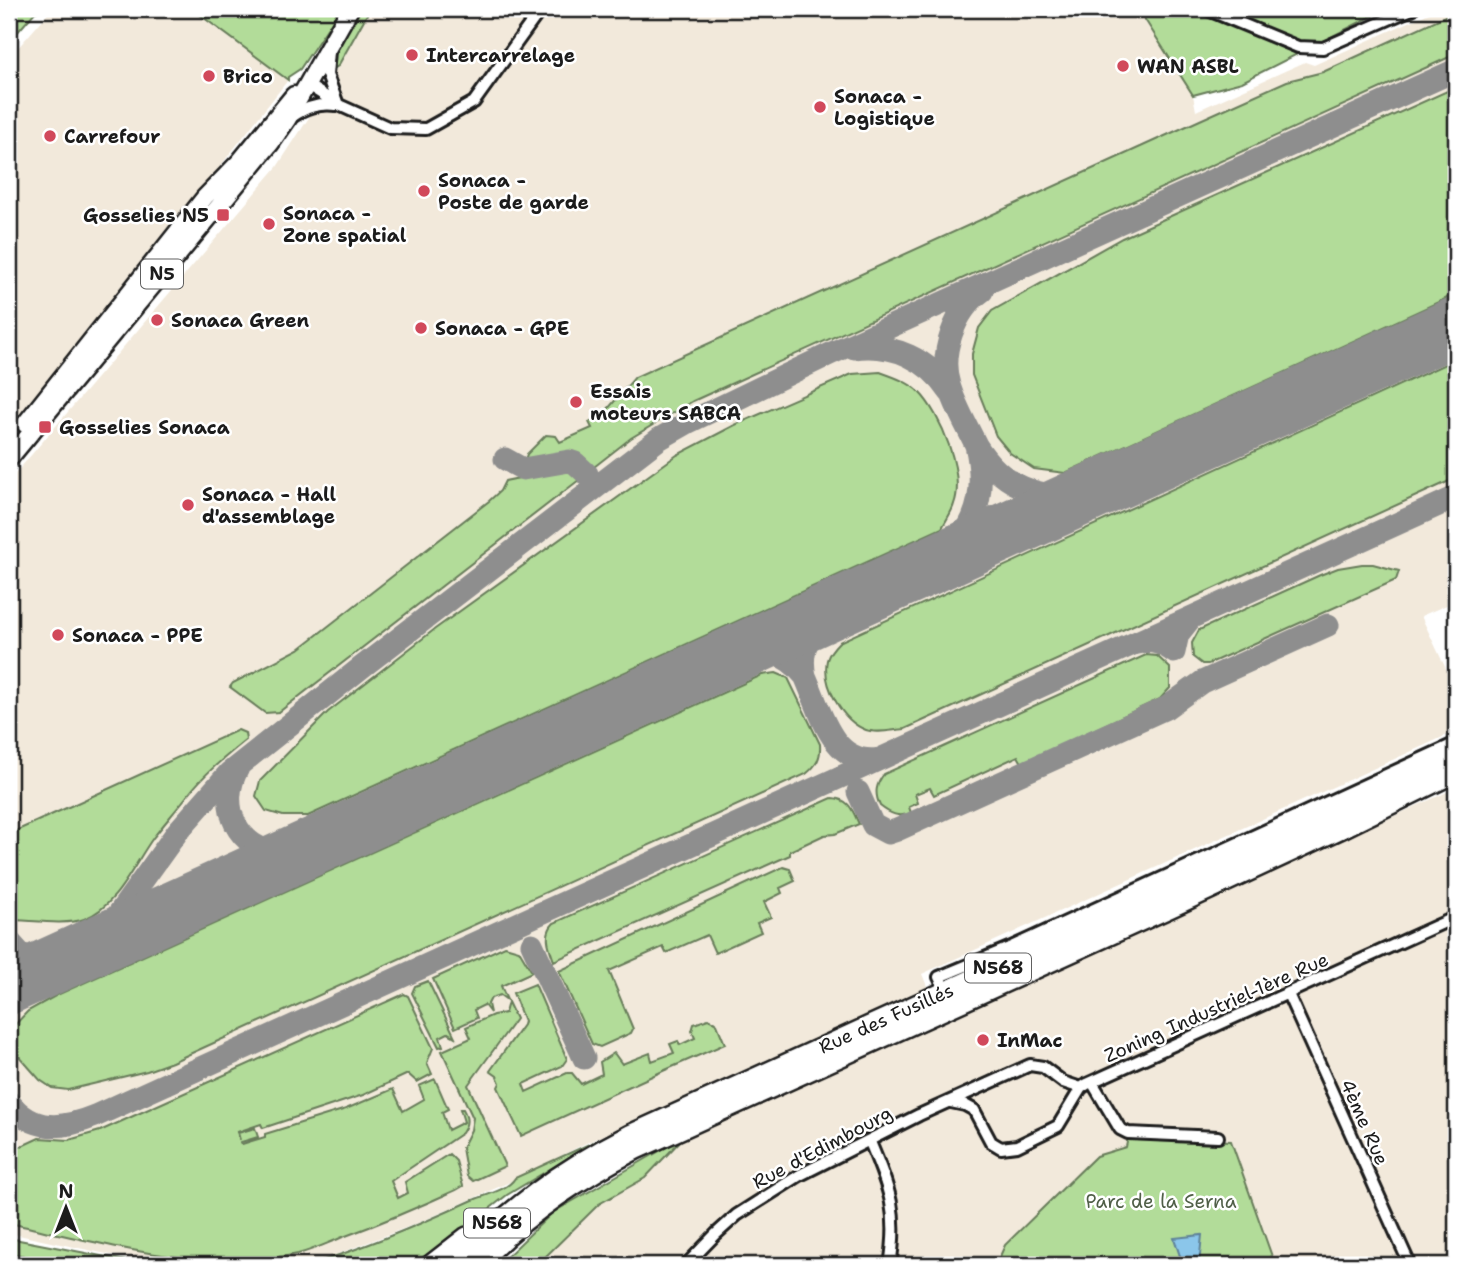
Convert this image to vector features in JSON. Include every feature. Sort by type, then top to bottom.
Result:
[{"type":"highway","name":"Rue des Fusillés","points":[[455,1265],[498,1223],[543,1185],[630,1135],[943,984],[1219,867],[1456,758]]},
{"type":"highway","name":"Rue des Fusillés","points":[[477,1265],[504,1238],[590,1174],[664,1135],[1171,907],[1456,772]]},
{"type":"highway","points":[[431,1265],[499,1212],[543,1185]]},
{"type":"highway","points":[[489,1265],[540,1210]]},
{"type":"main road","name":"N5","points":[[9,459],[271,143],[288,120],[350,9]]},
{"type":"main road","name":"N5","points":[[9,443],[205,197],[240,161],[287,101],[306,84]]},
{"type":"street","points":[[306,84],[339,105],[390,128],[426,129],[474,102],[541,9]]},
{"type":"street","points":[[1206,9],[1298,47],[1323,48],[1412,9]]},
{"type":"street","points":[[329,45],[327,75],[339,105]]},
{"type":"street","points":[[288,120],[316,104],[339,105]]},
{"type":"street","points":[[943,984],[1031,935],[1456,743]]},
{"type":"street","name":"Zoning Industriel-1ère Rue","points":[[1218,1138],[1128,1133],[1120,1129],[1092,1082],[1456,917]]},
{"type":"street","name":"4ème Rue","points":[[1287,994],[1410,1265]]},
{"type":"street","name":"Rue d'Edimbourg","points":[[687,1265],[716,1234],[766,1194],[919,1115],[1030,1065],[1043,1067],[1071,1087],[1081,1088]]},
{"type":"street","points":[[951,1102],[974,1110],[991,1142],[1001,1147],[1017,1146],[1058,1126],[1081,1088],[1092,1082]]},
{"type":"street","points":[[870,1142],[887,1181],[893,1205],[895,1235],[890,1265]]},
{"type":"shaded area","points":[[52,9],[192,9],[288,80],[9,434],[9,58]]},
{"type":"shaded area","points":[[370,9],[1130,9],[1141,15],[1193,95],[1196,111],[1305,62],[1314,65],[1438,9],[1456,9],[1456,601],[1421,616],[1456,690],[1456,731],[922,974],[929,991],[584,1144],[512,1181],[418,1223],[327,1258],[300,1265],[158,1265],[9,1233],[9,481],[277,167],[310,116]]},
{"type":"shaded area","points":[[1456,788],[1456,1265],[1275,1265],[1232,1142],[1005,1245],[996,1265],[537,1265],[599,1204],[645,1178],[684,1137]]},
{"type":"green space","points":[[9,9],[45,9],[35,12],[9,42]]},
{"type":"green space","points":[[192,9],[340,9],[300,69],[288,77],[288,80]]},
{"type":"green space","points":[[359,9],[370,9],[338,66],[332,70],[328,63]]},
{"type":"green space","points":[[1130,9],[1386,9],[1242,82],[1193,95],[1142,15]]},
{"type":"green space","points":[[1456,11],[1456,54],[693,401],[631,438],[594,467],[578,456],[563,455],[530,461],[526,457],[546,435],[556,436],[560,442],[592,428],[589,422],[602,416],[635,377],[1287,81],[1323,72]]},
{"type":"green space","points":[[1456,87],[1456,294],[1065,473],[1034,469],[1010,453],[996,436],[972,375],[972,354],[979,328],[992,311],[1122,238]]},
{"type":"green space","points":[[1456,359],[1456,478],[905,729],[880,732],[866,730],[849,719],[836,701],[826,670],[829,655],[839,642]]},
{"type":"green space","points":[[880,372],[915,388],[943,429],[954,461],[957,491],[953,507],[942,528],[308,816],[283,816],[266,811],[256,796],[260,781],[328,712],[435,629],[677,455],[735,425],[852,374]]},
{"type":"green space","points":[[563,469],[570,471],[579,480],[279,712],[265,713],[230,687],[299,649],[489,501],[500,491],[505,481]]},
{"type":"green space","points":[[1362,564],[1399,571],[1396,580],[1208,664],[1202,664],[1193,657],[1192,643],[1199,630],[1320,575],[1338,568]]},
{"type":"green space","points":[[1146,655],[1157,656],[1170,668],[1170,688],[1160,699],[1022,763],[1018,756],[934,795],[930,788],[915,794],[918,803],[909,807],[911,813],[895,814],[880,806],[877,789],[884,774]]},
{"type":"green space","points":[[776,673],[788,678],[820,744],[818,761],[806,774],[147,1071],[68,1090],[52,1088],[40,1080],[10,1046],[9,1031],[28,1011],[57,995],[762,675]]},
{"type":"green space","points":[[238,730],[245,733],[246,740],[194,788],[153,838],[124,884],[106,905],[96,913],[76,921],[9,920],[9,834]]},
{"type":"green space","points":[[832,798],[846,803],[859,824],[835,834],[824,835],[790,851],[790,855],[554,961],[548,936],[554,923]]},
{"type":"green space","points":[[783,867],[790,869],[795,881],[780,888],[782,893],[764,902],[771,917],[757,923],[761,932],[715,953],[707,935],[666,953],[663,947],[609,971],[633,1029],[631,1033],[600,1047],[592,1044],[559,971]]},
{"type":"green space","points":[[505,946],[519,950],[532,972],[501,986],[507,1000],[500,995],[491,998],[488,1004],[490,1013],[484,1005],[474,1010],[477,1018],[455,1028],[433,979]]},
{"type":"green space","points":[[428,981],[455,1037],[448,1033],[440,1037],[443,1046],[439,1047],[412,993],[415,986]]},
{"type":"green space","points":[[535,984],[567,1059],[562,1066],[523,1084],[526,1092],[567,1073],[572,1073],[581,1084],[602,1074],[600,1062],[614,1053],[622,1064],[650,1053],[652,1061],[674,1053],[670,1044],[678,1041],[680,1045],[695,1038],[692,1031],[694,1024],[708,1019],[716,1022],[725,1044],[521,1136],[498,1087],[500,1083],[497,1076],[490,1071],[523,1025],[524,1021],[513,993]]},
{"type":"green space","points":[[927,989],[928,991],[582,1150],[507,1195],[418,1265],[308,1265],[371,1244],[496,1192],[515,1178]]},
{"type":"green space","points":[[404,994],[408,996],[433,1048],[427,1063],[432,1074],[417,1082],[408,1074],[363,1095],[263,1128],[261,1124],[237,1132],[240,1140],[238,1133],[255,1128],[258,1137],[241,1142],[242,1144],[265,1137],[265,1134],[346,1109],[393,1089],[403,1111],[424,1099],[419,1086],[435,1079],[448,1109],[442,1112],[448,1130],[464,1122],[460,1109],[463,1109],[466,1115],[465,1127],[462,1133],[391,1181],[398,1198],[408,1193],[405,1182],[449,1154],[456,1161],[463,1186],[400,1215],[309,1251],[262,1259],[225,1260],[152,1254],[9,1223],[9,1152],[39,1138],[69,1140],[100,1131]]},
{"type":"green space","points":[[508,1002],[516,1019],[468,1085],[505,1166],[473,1181],[467,1176],[462,1148],[471,1130],[473,1118],[442,1051],[471,1038],[466,1027],[493,1015],[505,1013]]},
{"type":"green space","points":[[684,1137],[645,1178],[599,1204],[537,1265],[498,1265],[552,1213]]},
{"type":"green space","name":"Parc de la Serna","points":[[1128,1137],[1231,1141],[1275,1265],[996,1265],[1005,1245],[1096,1156],[1126,1147]]},
{"type":"green space","points":[[9,1238],[147,1265],[72,1265],[9,1253]]},
{"type":"water","points":[[1202,1235],[1199,1265],[1183,1265],[1174,1238]]},
{"type":"taxiway","points":[[9,941],[27,961],[44,966],[70,957],[99,941],[178,831],[229,773],[362,667],[659,439],[832,353],[1456,70]]},
{"type":"taxiway","points":[[976,445],[949,385],[946,359],[957,321],[972,299],[982,291]]},
{"type":"taxiway","points":[[854,348],[883,348],[909,356],[931,370],[950,392]]},
{"type":"taxiway","points":[[922,569],[954,546],[973,518],[980,484],[976,445],[1002,474],[1032,491],[1067,495],[1105,486]]},
{"type":"taxiway","points":[[505,459],[523,469],[569,461],[587,474]]},
{"type":"taxiway","points":[[9,1102],[28,1119],[49,1126],[71,1124],[95,1116],[1456,497]]},
{"type":"taxiway","points":[[736,654],[774,654],[790,661],[805,676],[803,665],[806,645],[815,629],[838,608]]},
{"type":"taxiway","points":[[1138,643],[1158,643],[1174,652],[1178,634],[1190,619]]},
{"type":"taxiway","points":[[858,792],[873,825],[888,833],[897,830],[1166,708],[1202,682],[1328,625]]},
{"type":"taxiway","points":[[805,676],[823,719],[839,745],[850,754],[863,759],[879,759]]},
{"type":"taxiway","points":[[238,768],[232,782],[231,811],[235,824],[253,844],[266,850],[287,853],[324,842]]},
{"type":"taxiway","points":[[532,944],[584,1058]]},
{"type":"taxiway","points":[[9,1005],[37,972]]},
{"type":"runway","points":[[9,985],[1456,326]]},
{"type":"place","name":"Intercarrelage","points":[[412,55]]},
{"type":"place","name":"WAN ASBL","points":[[1123,66]]},
{"type":"place","name":"Brico","points":[[209,76]]},
{"type":"place","name":"Sonaca - Logistique","points":[[820,107]]},
{"type":"place","name":"Carrefour","points":[[50,136]]},
{"type":"place","name":"Sonaca - Poste de garde","points":[[424,191]]},
{"type":"place","name":"Gosselies N5","points":[[223,215]]},
{"type":"place","name":"Sonaca - Zone spatial","points":[[269,224]]},
{"type":"place","name":"Sonaca Green","points":[[157,320]]},
{"type":"place","name":"Sonaca - GPE","points":[[421,328]]},
{"type":"place","name":"Essais moteurs SABCA","points":[[576,402]]},
{"type":"place","name":"Gosselies Sonaca","points":[[45,427]]},
{"type":"place","name":"Sonaca - Hall d'assemblage","points":[[188,505]]},
{"type":"place","name":"Sonaca - PPE","points":[[58,635]]},
{"type":"place","name":"InMac","points":[[983,1040]]}]
